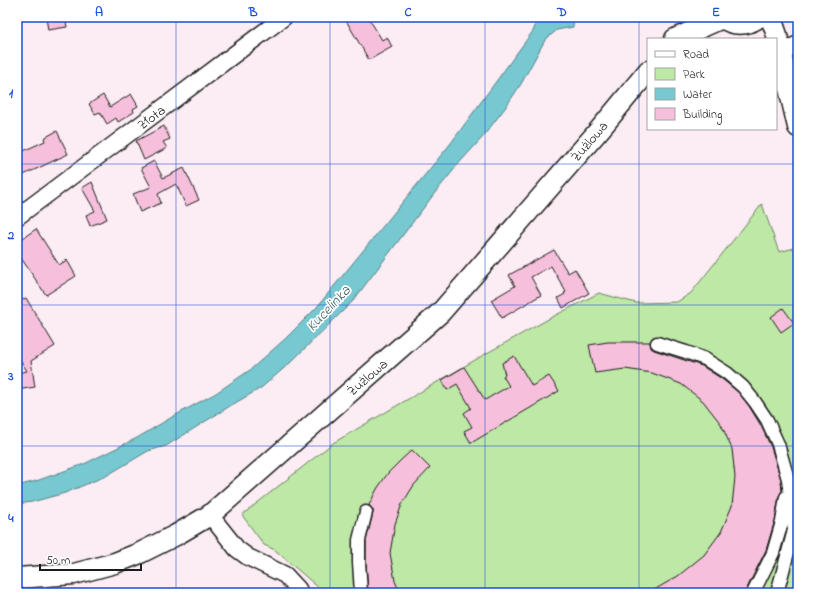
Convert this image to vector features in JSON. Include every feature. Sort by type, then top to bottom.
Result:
[{"type":"street","name":"Złota","points":[[17,217],[284,17]]},
{"type":"street","points":[[675,38],[690,17]]},
{"type":"street","points":[[770,17],[778,37],[778,52],[798,127]]},
{"type":"street","points":[[676,38],[721,18],[731,23],[740,24],[754,20],[765,38]]},
{"type":"street","points":[[778,52],[798,44]]},
{"type":"street","name":"Żużlowa","points":[[17,578],[74,574],[115,563],[176,535],[210,514],[441,312],[601,128],[647,72]]},
{"type":"street","points":[[657,343],[705,359],[727,373],[743,387],[767,420],[778,444],[788,479],[794,530],[777,593]]},
{"type":"street","points":[[753,593],[773,552],[782,522],[788,479]]},
{"type":"street","points":[[361,593],[358,562],[359,540],[366,512]]},
{"type":"street","points":[[210,514],[237,549],[248,557],[285,575],[300,593]]},
{"type":"green space","points":[[762,204],[779,252],[798,247],[798,593],[322,593],[320,589],[275,550],[264,545],[242,515],[333,443],[487,353],[599,293],[636,303],[677,302],[691,293]]},
{"type":"water","name":"Kucelinka","points":[[539,17],[574,17],[573,27],[557,30],[545,40],[521,84],[482,138],[434,194],[353,301],[290,363],[261,388],[166,446],[148,451],[106,476],[65,493],[32,502],[17,504],[17,486],[84,464],[137,438],[216,393],[250,370],[285,339],[317,307],[451,143],[533,31]]},
{"type":"building","points":[[65,17],[67,27],[48,30],[46,18]]},
{"type":"building","points":[[344,17],[368,17],[382,40],[387,37],[392,47],[369,60]]},
{"type":"building","points":[[131,94],[138,106],[133,109],[134,112],[118,122],[116,118],[107,124],[100,112],[95,114],[89,104],[103,95],[110,107]]},
{"type":"building","points":[[164,126],[170,139],[163,142],[167,148],[144,160],[136,141]]},
{"type":"building","points":[[57,131],[68,154],[17,178],[17,154],[45,141],[44,138]]},
{"type":"building","points":[[154,161],[163,178],[184,168],[199,200],[186,206],[176,184],[158,194],[161,203],[140,212],[133,194],[151,187],[141,168]]},
{"type":"building","points":[[92,182],[107,219],[90,226],[86,215],[95,211],[82,188]]},
{"type":"building","points":[[36,229],[59,265],[67,260],[76,276],[46,295],[17,252],[17,242]]},
{"type":"building","points":[[554,250],[568,273],[575,269],[589,293],[563,308],[558,298],[566,292],[551,266],[531,277],[541,295],[502,318],[491,300],[515,286],[509,275]]},
{"type":"building","points":[[26,298],[55,346],[31,361],[35,387],[17,390],[17,373],[27,371],[17,355],[17,303]]},
{"type":"building","points":[[783,308],[794,323],[781,332],[771,317]]},
{"type":"building","points":[[608,342],[650,342],[651,348],[654,350],[702,366],[738,392],[760,424],[771,447],[781,480],[782,491],[779,496],[775,520],[766,550],[746,590],[746,593],[649,593],[678,576],[704,555],[721,532],[732,506],[735,477],[732,449],[721,424],[703,401],[681,384],[652,373],[625,369],[595,373],[589,345]]},
{"type":"building","points":[[514,356],[532,386],[549,376],[559,391],[471,443],[464,431],[472,427],[464,413],[471,408],[457,384],[447,390],[442,380],[464,367],[485,400],[509,386],[503,376],[505,375],[502,363]]},
{"type":"building","points":[[412,450],[430,468],[414,485],[402,504],[395,524],[390,553],[395,581],[400,593],[368,593],[366,541],[373,513],[373,510],[369,505],[377,489],[388,473]]}]
